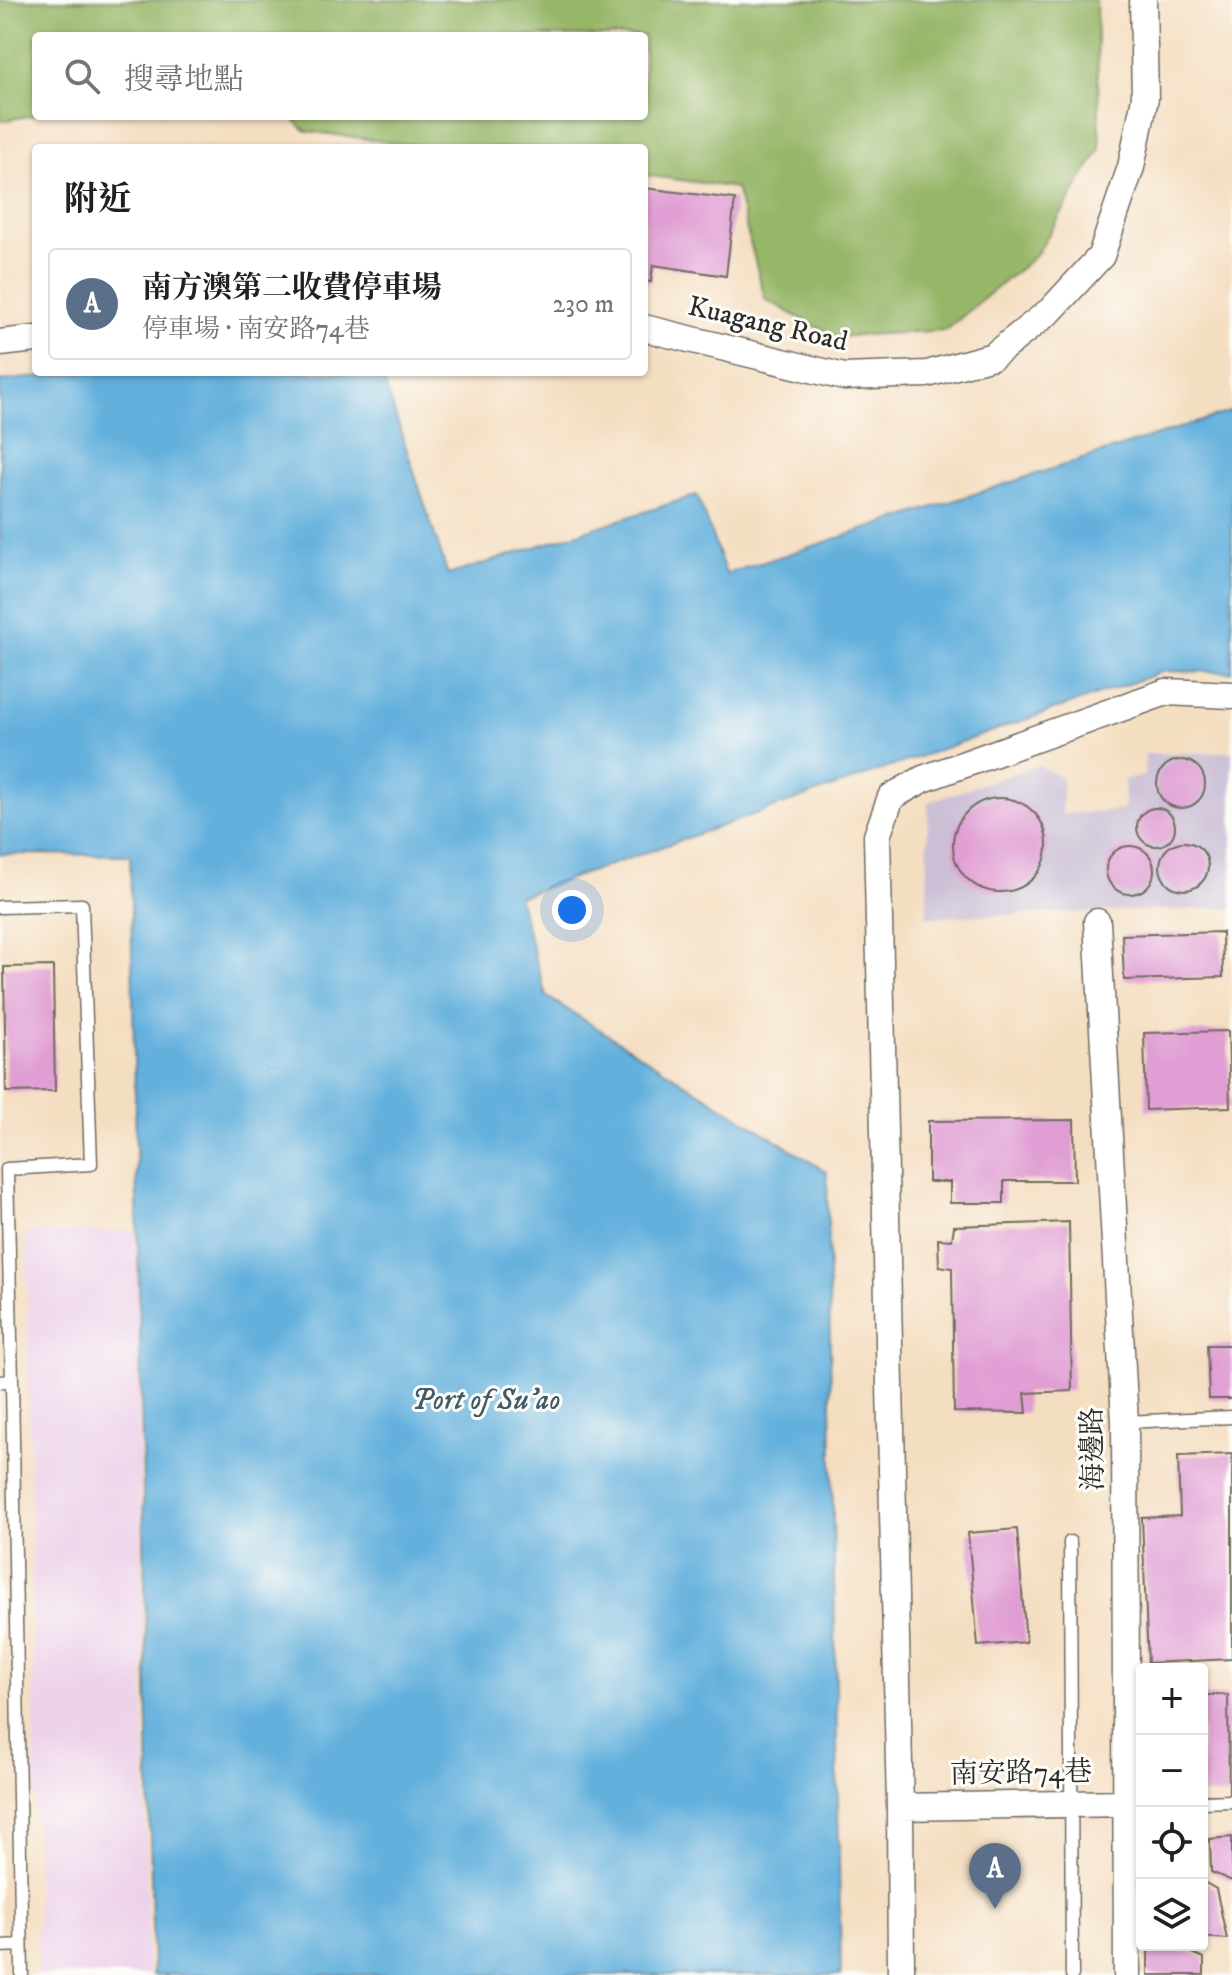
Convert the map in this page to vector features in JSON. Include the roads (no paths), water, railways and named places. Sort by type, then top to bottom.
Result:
[{"type":"street","name":"Kuagang Road","points":[[648,329],[844,377],[927,374],[993,356],[1051,310],[1101,256],[1131,167],[1145,98],[1143,0]]},
{"type":"street","points":[[0,343],[32,339]]},
{"type":"street","points":[[901,1975],[900,1807],[877,836],[891,797],[923,779],[1166,692],[1232,695]]},
{"type":"street","name":"海邊路","points":[[1097,922],[1125,1422],[1135,1803],[1127,1975]]},
{"type":"street","name":"南安路74巷","points":[[900,1807],[1135,1803]]},
{"type":"lane","points":[[0,907],[82,905],[91,1164],[7,1169],[6,1382],[22,1975]]},
{"type":"lane","points":[[1125,1422],[1232,1417]]},
{"type":"lane","points":[[1070,1542],[1074,1804],[1072,1975]]},
{"type":"lane","points":[[1208,1802],[1232,1801]]},
{"type":"lane","points":[[0,1946],[21,1945]]},
{"type":"water","name":"Port of Su'ao","points":[[48,376],[382,376],[448,575],[697,495],[726,574],[1232,411],[1232,672],[1165,671],[518,897],[546,996],[827,1172],[841,1975],[153,1975],[130,855],[0,854],[0,381]]},
{"type":"place","name":"南方澳第二收費停車場","points":[[995,1909]]}]
